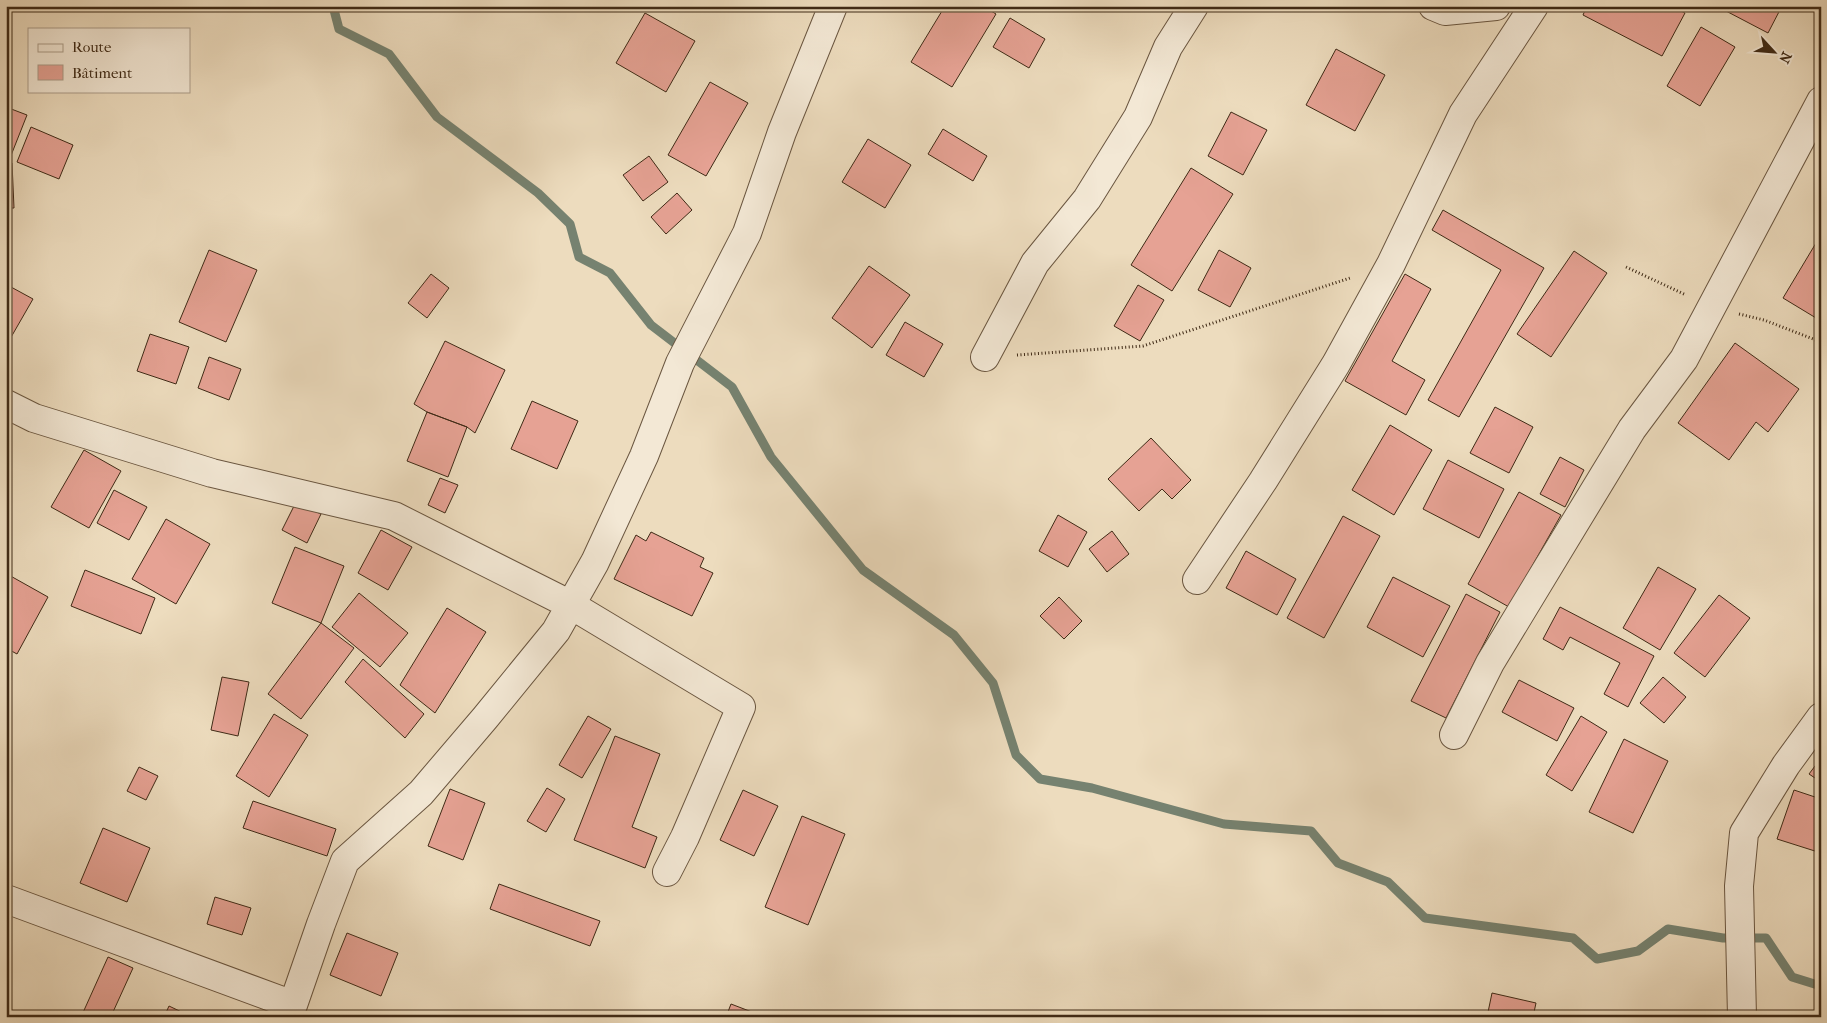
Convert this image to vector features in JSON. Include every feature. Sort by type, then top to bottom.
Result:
[{"type":"street","points":[[6,899],[288,1011],[345,861],[421,793],[556,631],[596,562],[644,456],[680,363],[747,233],[782,132],[833,6]]},
{"type":"street","points":[[985,358],[1035,263],[1086,199],[1138,117],[1168,47],[1194,6]]},
{"type":"street","points":[[1433,6],[1445,11],[1496,6]]},
{"type":"street","points":[[1197,580],[1263,481],[1331,372],[1391,264],[1463,114],[1534,6]]},
{"type":"street","points":[[1454,735],[1490,663],[1632,429],[1684,359],[1821,101]]},
{"type":"street","points":[[6,404],[34,418],[212,473],[394,516],[571,605],[741,707],[685,838],[667,872]]},
{"type":"street","points":[[1742,1017],[1739,886],[1744,833],[1786,765],[1821,717]]},
{"type":"path","points":[[985,358],[1143,346],[1391,264]]},
{"type":"building","points":[[645,6],[656,6],[653,11]]},
{"type":"building","points":[[690,6],[700,6],[697,11]]},
{"type":"building","points":[[945,6],[983,6],[996,14],[952,87],[911,62]]},
{"type":"building","points":[[994,6],[1005,6],[1003,11]]},
{"type":"building","points":[[1587,6],[1671,6],[1685,13],[1662,56],[1583,15]]},
{"type":"building","points":[[1728,6],[1782,6],[1768,33],[1726,11]]},
{"type":"building","points":[[645,13],[695,41],[666,92],[616,63]]},
{"type":"building","points":[[1010,18],[1045,39],[1029,68],[993,47]]},
{"type":"building","points":[[1701,27],[1735,47],[1700,106],[1667,86]]},
{"type":"building","points":[[1336,49],[1385,75],[1355,131],[1306,105]]},
{"type":"building","points":[[710,82],[748,103],[706,176],[668,155]]},
{"type":"building","points":[[6,107],[27,115],[10,158],[6,156]]},
{"type":"building","points":[[1231,112],[1267,130],[1243,175],[1208,156]]},
{"type":"building","points":[[31,127],[73,145],[59,179],[17,162]]},
{"type":"building","points":[[943,129],[987,156],[973,181],[928,154]]},
{"type":"building","points":[[868,139],[911,165],[885,208],[842,182]]},
{"type":"building","points":[[649,156],[668,182],[643,201],[623,175]]},
{"type":"building","points":[[6,163],[12,163],[14,208],[6,208]]},
{"type":"building","points":[[1191,168],[1233,194],[1172,291],[1131,265]]},
{"type":"building","points":[[677,193],[692,210],[666,234],[651,217]]},
{"type":"building","points":[[1443,210],[1544,268],[1459,417],[1428,400],[1501,270],[1432,230]]},
{"type":"building","points":[[1819,238],[1821,239],[1821,321],[1783,298]]},
{"type":"building","points":[[209,250],[257,270],[226,342],[179,322]]},
{"type":"building","points":[[1219,250],[1251,268],[1230,307],[1198,290]]},
{"type":"building","points":[[1574,251],[1607,273],[1551,357],[1517,334]]},
{"type":"building","points":[[869,266],[910,295],[872,348],[832,318]]},
{"type":"building","points":[[431,274],[449,288],[427,318],[408,303]]},
{"type":"building","points":[[1405,274],[1431,289],[1392,361],[1425,380],[1406,415],[1345,381]]},
{"type":"building","points":[[1138,285],[1164,300],[1140,341],[1114,326]]},
{"type":"building","points":[[6,287],[10,289],[11,287],[33,299],[10,339],[6,337]]},
{"type":"building","points":[[905,322],[943,344],[924,377],[886,355]]},
{"type":"building","points":[[150,334],[189,347],[176,384],[137,371]]},
{"type":"building","points":[[445,341],[505,370],[475,433],[467,427],[427,412],[414,404]]},
{"type":"building","points":[[1735,343],[1799,389],[1768,432],[1756,422],[1729,460],[1678,423]]},
{"type":"building","points":[[209,357],[241,369],[229,400],[198,388]]},
{"type":"building","points":[[532,401],[578,421],[557,469],[511,449]]},
{"type":"building","points":[[1495,407],[1533,427],[1509,473],[1470,453]]},
{"type":"building","points":[[427,412],[467,427],[448,477],[407,461]]},
{"type":"building","points":[[1390,425],[1432,450],[1394,515],[1352,490]]},
{"type":"building","points":[[1151,438],[1191,480],[1172,499],[1162,489],[1139,511],[1108,479]]},
{"type":"building","points":[[84,450],[121,471],[89,528],[51,507]]},
{"type":"building","points":[[1560,457],[1584,470],[1565,507],[1540,494]]},
{"type":"building","points":[[1448,460],[1504,489],[1479,538],[1423,509]]},
{"type":"building","points":[[440,478],[458,485],[445,513],[428,505]]},
{"type":"building","points":[[114,490],[147,507],[129,540],[97,523]]},
{"type":"building","points":[[1519,492],[1561,515],[1509,607],[1468,584]]},
{"type":"building","points":[[296,502],[321,514],[307,543],[282,530]]},
{"type":"building","points":[[1058,515],[1087,532],[1068,567],[1039,551]]},
{"type":"building","points":[[1343,516],[1380,536],[1324,638],[1287,618]]},
{"type":"building","points":[[166,519],[210,544],[176,604],[132,579]]},
{"type":"building","points":[[381,530],[412,547],[388,590],[358,573]]},
{"type":"building","points":[[1112,531],[1129,554],[1107,572],[1089,549]]},
{"type":"building","points":[[651,532],[704,558],[700,567],[713,573],[692,616],[614,579],[636,535],[646,541]]},
{"type":"building","points":[[295,547],[344,566],[321,623],[272,603]]},
{"type":"building","points":[[1246,551],[1296,579],[1277,615],[1226,588]]},
{"type":"building","points":[[1658,567],[1696,589],[1660,650],[1623,628]]},
{"type":"building","points":[[85,570],[155,598],[141,634],[71,606]]},
{"type":"building","points":[[7,574],[48,597],[17,654],[6,648]]},
{"type":"building","points":[[1393,577],[1450,606],[1423,657],[1367,627]]},
{"type":"building","points":[[359,593],[408,633],[380,667],[332,627]]},
{"type":"building","points":[[1466,594],[1500,612],[1446,718],[1411,701]]},
{"type":"building","points":[[1719,595],[1750,618],[1705,677],[1674,653]]},
{"type":"building","points":[[1059,597],[1082,621],[1064,639],[1040,616]]},
{"type":"building","points":[[1560,607],[1654,656],[1628,707],[1604,694],[1620,663],[1570,637],[1563,650],[1543,639]]},
{"type":"building","points":[[447,608],[486,632],[435,713],[400,685]]},
{"type":"building","points":[[321,623],[354,648],[301,719],[268,694]]},
{"type":"building","points":[[363,659],[424,714],[405,738],[345,682]]},
{"type":"building","points":[[222,677],[249,682],[238,736],[211,730]]},
{"type":"building","points":[[1663,677],[1686,697],[1664,723],[1640,703]]},
{"type":"building","points":[[1519,680],[1574,708],[1557,741],[1502,712]]},
{"type":"building","points":[[274,714],[308,735],[269,797],[236,776]]},
{"type":"building","points":[[588,716],[611,729],[582,778],[559,765]]},
{"type":"building","points":[[1581,716],[1607,732],[1572,791],[1546,775]]},
{"type":"building","points":[[615,736],[660,754],[632,827],[657,837],[645,868],[574,840]]},
{"type":"building","points":[[1624,739],[1668,761],[1633,833],[1589,812]]},
{"type":"building","points":[[1821,758],[1821,782],[1809,774]]},
{"type":"building","points":[[139,767],[158,776],[146,800],[127,791]]},
{"type":"building","points":[[547,788],[565,799],[546,832],[527,821]]},
{"type":"building","points":[[450,789],[485,803],[463,860],[428,846]]},
{"type":"building","points":[[743,790],[778,806],[754,856],[720,840]]},
{"type":"building","points":[[1794,790],[1821,799],[1821,844],[1818,852],[1777,839]]},
{"type":"building","points":[[253,801],[336,829],[327,856],[243,828]]},
{"type":"building","points":[[802,816],[845,834],[808,925],[765,907]]},
{"type":"building","points":[[103,828],[150,848],[127,902],[80,883]]},
{"type":"building","points":[[499,884],[600,921],[590,946],[490,909]]},
{"type":"building","points":[[215,897],[251,908],[242,935],[207,924]]},
{"type":"building","points":[[347,933],[398,953],[381,996],[330,975]]},
{"type":"building","points":[[108,957],[133,968],[113,1012],[123,1017],[81,1017]]},
{"type":"building","points":[[1492,993],[1536,1003],[1533,1017],[1487,1017]]},
{"type":"building","points":[[731,1004],[765,1017],[726,1017]]},
{"type":"building","points":[[169,1006],[192,1017],[164,1017]]},
{"type":"waterway","points":[[333,6],[339,29],[389,54],[437,117],[538,193],[570,224],[579,257],[610,273],[651,325],[732,387],[771,457],[863,570],[954,635],[993,683],[1016,755],[1040,779],[1092,788],[1224,824],[1311,831],[1338,863],[1388,882],[1425,918],[1573,938],[1597,959],[1638,951],[1668,929],[1723,938],[1766,938],[1792,977],[1821,986]]}]
